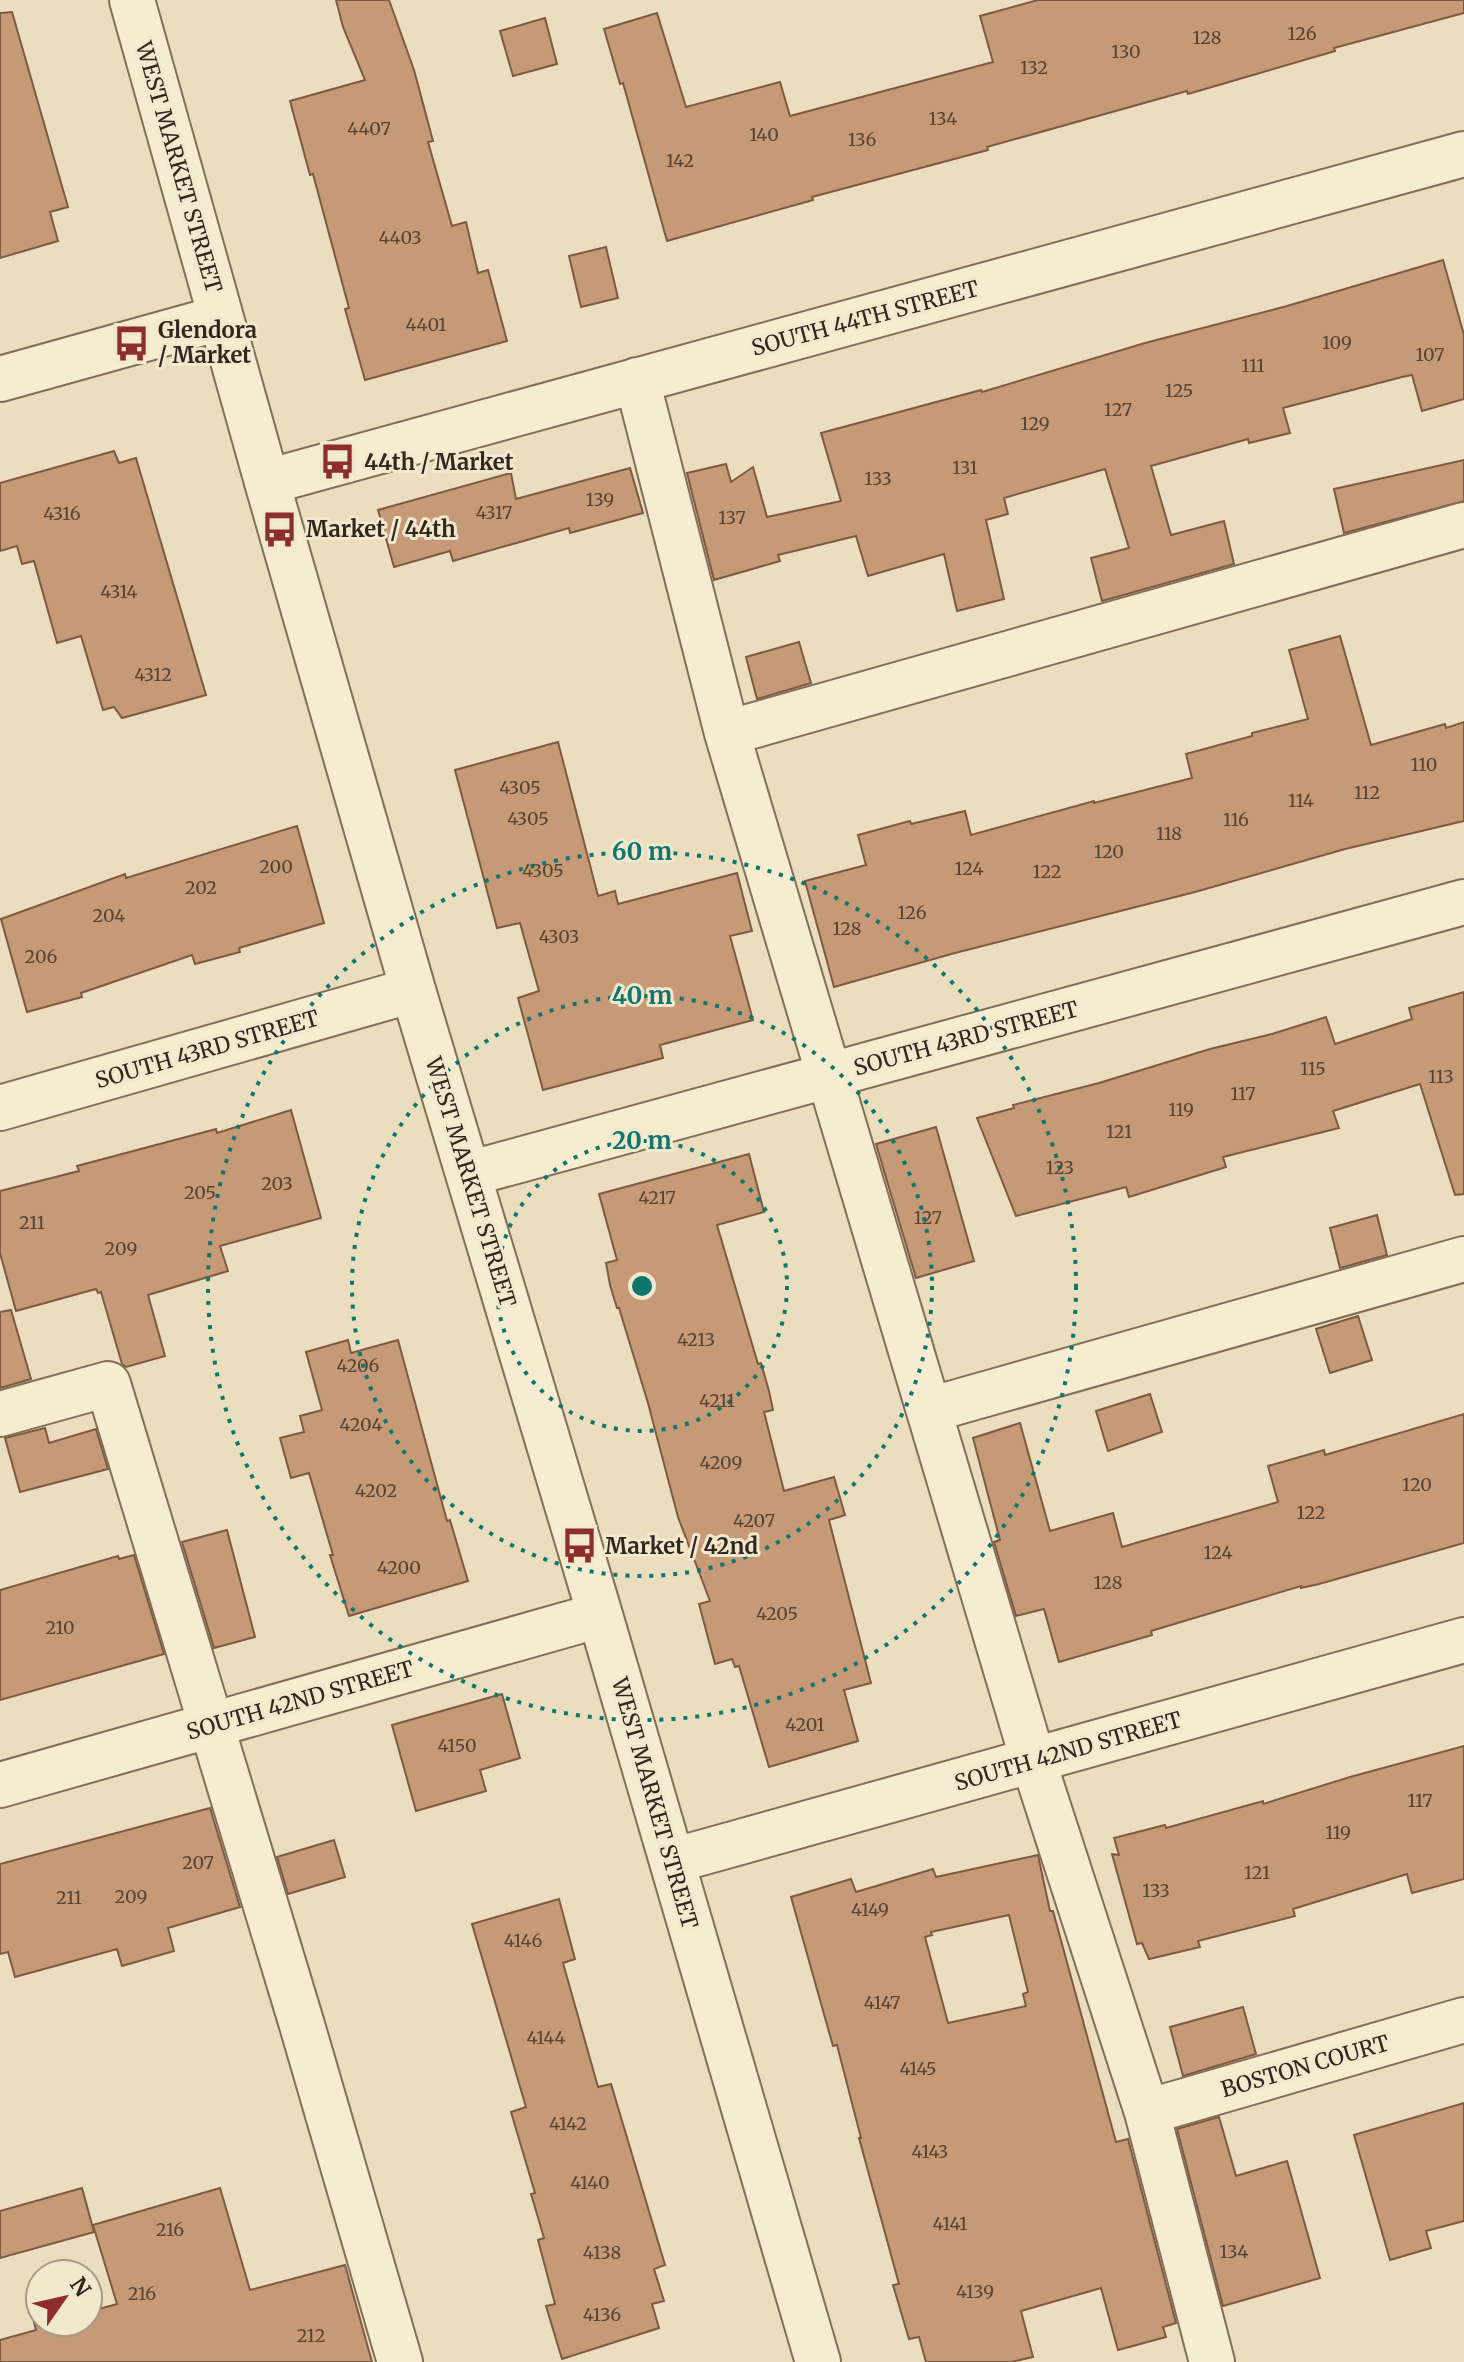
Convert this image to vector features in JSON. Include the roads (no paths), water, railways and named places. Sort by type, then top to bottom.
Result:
[{"type":"street","name":"WEST MARKET STREET","points":[[132,0],[413,990],[672,1861],[806,2359]]},
{"type":"street","name":"SOUTH 44TH STREET","points":[[267,482],[1464,154]]},
{"type":"street","points":[[0,379],[220,318]]},
{"type":"street","points":[[637,380],[727,733],[1033,1760],[1147,2112],[1212,2362]]},
{"type":"street","points":[[727,733],[1464,525]]},
{"type":"street","name":"SOUTH 43RD STREET","points":[[468,1174],[1464,902]]},
{"type":"street","name":"SOUTH 43RD STREET","points":[[0,1108],[413,990]]},
{"type":"street","points":[[929,1410],[1464,1259]]},
{"type":"street","points":[[0,1414],[108,1384],[302,2025],[400,2362]]},
{"type":"street","name":"SOUTH 42ND STREET","points":[[0,1785],[600,1615]]},
{"type":"street","name":"SOUTH 42ND STREET","points":[[672,1861],[1464,1640]]},
{"type":"street","name":"BOSTON COURT","points":[[1147,2112],[1464,2020]]},
{"type":"place","name":"Glendora / Market","points":[[132,343]]},
{"type":"place","name":"44th / Market","points":[[338,462]]},
{"type":"place","name":"Market / 44th","points":[[280,529]]},
{"type":"place","name":"Market / 42nd","points":[[579,1546]]}]
